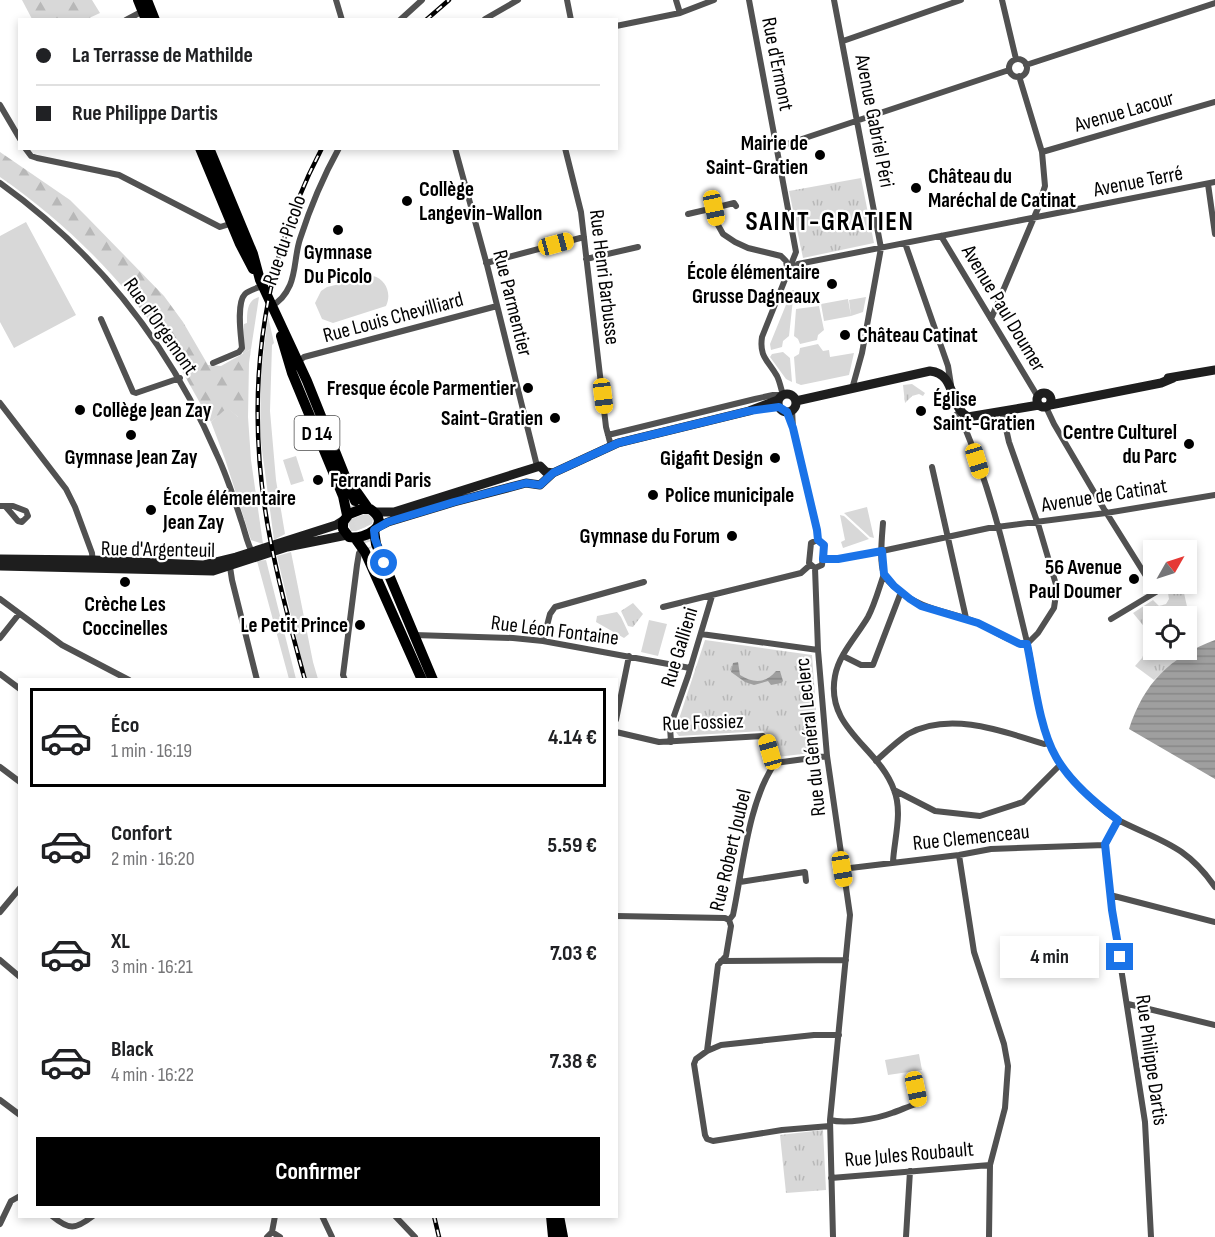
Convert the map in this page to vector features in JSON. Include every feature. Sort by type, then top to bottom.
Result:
[{"type":"main road","points":[[138,0],[145,15]]},
{"type":"main road","points":[[147,0],[154,18]]},
{"type":"main road","name":"D 14","points":[[201,150],[235,223]]},
{"type":"main road","name":"D 14","points":[[210,150],[245,257],[261,283],[359,496],[371,510]]},
{"type":"main road","name":"D 14","points":[[278,321],[292,374],[343,496],[346,517]]},
{"type":"main road","name":"D 14","points":[[285,351],[298,373],[353,501],[308,384]]},
{"type":"main road","points":[[371,510],[379,520],[375,529],[376,544],[430,678],[368,548],[351,536],[342,526],[346,517],[371,510]]},
{"type":"main road","points":[[351,536],[375,529]]},
{"type":"main road","points":[[368,548],[422,678]]},
{"type":"main road","points":[[551,1218],[553,1237]]},
{"type":"main road","points":[[559,1218],[563,1237]]},
{"type":"street","points":[[336,0],[341,18]]},
{"type":"street","points":[[487,18],[518,0]]},
{"type":"street","points":[[567,0],[571,18]]},
{"type":"street","points":[[676,0],[680,13]]},
{"type":"street","points":[[618,26],[680,13],[714,0]]},
{"type":"street","name":"Rue d'Ermont","points":[[749,0],[796,254],[760,347],[763,356],[777,377],[785,403]]},
{"type":"street","name":"Avenue Gabriel Péri","points":[[834,0],[881,248],[862,353],[852,389]]},
{"type":"street","points":[[843,41],[962,0]]},
{"type":"street","points":[[1002,0],[1016,59]]},
{"type":"street","points":[[402,18],[418,1]]},
{"type":"street","points":[[1026,64],[1215,3]]},
{"type":"street","points":[[1016,59],[1026,64],[1025,72],[1019,76],[1012,74],[1011,62],[1016,59]]},
{"type":"street","points":[[778,147],[1010,69]]},
{"type":"street","points":[[991,318],[1034,218],[1045,186],[1042,152],[1019,76]]},
{"type":"street","name":"Avenue Lacour","points":[[1042,152],[1215,102]]},
{"type":"street","points":[[0,105],[18,136]]},
{"type":"street","points":[[27,150],[37,158],[119,175],[220,226],[235,223]]},
{"type":"street","name":"Rue du Picolo","points":[[271,306],[279,301],[290,285],[305,225],[327,170],[338,150]]},
{"type":"street","name":"Rue Parmentier","points":[[456,150],[497,306],[533,468]]},
{"type":"street","name":"Rue Henri Barbusse","points":[[566,150],[579,203],[611,446]]},
{"type":"street","name":"Rue d'Orgemont","points":[[0,183],[64,235],[111,282],[164,351],[180,378],[218,457],[254,555]]},
{"type":"street","points":[[1212,183],[1215,234]]},
{"type":"street","name":"Avenue Terré","points":[[789,274],[798,264],[1212,183]]},
{"type":"street","points":[[688,214],[734,203],[736,206]]},
{"type":"street","points":[[714,208],[718,225],[728,239],[748,248],[781,256],[786,261],[789,274]]},
{"type":"street","name":"Avenue Paul Doumer","points":[[941,236],[1045,402],[1054,424],[1156,592],[1111,619]]},
{"type":"street","points":[[486,263],[584,237]]},
{"type":"street","points":[[781,256],[790,253],[793,241]]},
{"type":"street","points":[[905,243],[948,366],[951,387],[960,412],[970,417],[1161,383],[1173,378],[1215,370]]},
{"type":"street","points":[[586,258],[638,247]]},
{"type":"street","points":[[213,363],[239,352],[242,348],[240,307],[242,299],[245,294],[261,283]]},
{"type":"street","name":"Rue Louis Chevilliard","points":[[298,362],[304,357],[497,306]]},
{"type":"street","points":[[101,320],[133,392],[136,393],[180,378]]},
{"type":"street","points":[[375,529],[388,522],[454,502],[531,483],[540,485],[545,482],[549,474],[611,446],[749,411],[930,371],[943,375],[951,387]]},
{"type":"street","points":[[608,435],[773,395],[785,403]]},
{"type":"street","points":[[0,403],[66,489],[75,507],[93,563]]},
{"type":"street","name":"Rue du Général Leclerc","points":[[785,403],[793,428],[818,540],[824,545],[823,559]]},
{"type":"street","points":[[884,574],[901,592],[921,606],[966,618],[991,628],[1020,644],[1027,644],[1044,625],[1054,608],[1057,588],[1009,442],[1002,411]]},
{"type":"street","points":[[960,412],[954,417],[955,424],[960,428],[965,428]]},
{"type":"street","points":[[965,428],[970,423],[970,417]]},
{"type":"street","points":[[965,428],[997,527],[1049,743],[1061,764],[1101,808],[1118,820],[1177,847],[1194,860],[1215,887]]},
{"type":"street","points":[[932,467],[966,618]]},
{"type":"street","points":[[371,510],[394,512],[533,468],[542,468],[549,474]]},
{"type":"street","points":[[531,483],[528,477],[533,468]]},
{"type":"street","points":[[460,490],[486,495]]},
{"type":"street","name":"Avenue de Catinat","points":[[823,559],[838,559],[882,551],[997,527],[1106,513],[1215,495]]},
{"type":"street","points":[[3,507],[14,507],[30,511],[22,522],[3,507]]},
{"type":"street","name":"Rue d'Argenteuil","points":[[0,566],[93,563],[193,572],[218,570],[336,525],[346,517]]},
{"type":"street","points":[[884,523],[882,551],[884,574],[870,614],[838,665],[833,688],[838,713],[876,761],[894,790],[897,807],[892,862]]},
{"type":"street","name":"Rue d'Argenteuil","points":[[0,559],[196,565],[351,536]]},
{"type":"street","name":"Rue du Général Leclerc","points":[[818,540],[811,543],[809,550],[815,582],[826,756],[850,915],[830,1123],[833,1237]]},
{"type":"street","points":[[344,678],[359,553],[368,548]]},
{"type":"street","points":[[236,557],[230,567],[257,678]]},
{"type":"street","points":[[663,607],[801,573],[822,565],[823,559]]},
{"type":"street","points":[[801,573],[812,576],[815,582]]},
{"type":"street","points":[[543,641],[550,614],[555,608],[644,582]]},
{"type":"street","points":[[843,657],[861,665],[873,665],[901,592]]},
{"type":"street","name":"Rue Gallieni","points":[[671,742],[670,727],[712,596]]},
{"type":"street","points":[[0,599],[62,645],[125,678]]},
{"type":"street","points":[[0,639],[19,614]]},
{"type":"street","points":[[701,634],[818,650]]},
{"type":"street","name":"Rue Léon Fontaine","points":[[414,635],[543,641],[690,668]]},
{"type":"street","points":[[618,709],[628,656]]},
{"type":"street","points":[[0,674],[18,688]]},
{"type":"street","points":[[821,691],[833,688]]},
{"type":"street","points":[[876,761],[910,733],[939,724],[975,725],[1044,744],[1049,743]]},
{"type":"street","name":"Rue Fossiez","points":[[618,732],[659,742],[763,736],[775,763]]},
{"type":"street","points":[[775,763],[826,756]]},
{"type":"street","name":"Rue Robert Joubel","points":[[775,763],[764,778],[756,803],[733,915],[729,920],[731,926],[726,956],[718,965],[707,1051],[696,1059],[694,1064],[707,1139],[713,1141],[830,1123]]},
{"type":"street","points":[[894,790],[935,811],[980,816],[1023,802],[1061,764]]},
{"type":"street","points":[[0,767],[18,780]]},
{"type":"street","points":[[1105,844],[1118,820]]},
{"type":"street","name":"Rue Clemenceau","points":[[842,869],[991,849],[1105,844]]},
{"type":"street","name":"Rue Philippe Dartis","points":[[1105,844],[1110,895],[1145,1122],[1151,1237]]},
{"type":"street","points":[[959,855],[974,952],[1004,1044],[1008,1066],[1005,1108],[990,1165],[989,1237]]},
{"type":"street","points":[[740,882],[805,872],[806,881]]},
{"type":"street","points":[[0,912],[18,890]]},
{"type":"street","points":[[1110,895],[1215,922]]},
{"type":"street","points":[[618,916],[725,918],[729,920]]},
{"type":"street","points":[[0,960],[18,975]]},
{"type":"street","points":[[720,961],[846,960]]},
{"type":"street","points":[[1128,1004],[1215,1025]]},
{"type":"street","points":[[707,1051],[722,1045],[814,1035],[839,1035]]},
{"type":"street","points":[[830,1123],[846,1123],[892,1113],[919,1103],[912,1075]]},
{"type":"street","points":[[0,1100],[18,1114]]},
{"type":"street","name":"Rue Jules Roubault","points":[[831,1178],[990,1165]]},
{"type":"street","points":[[906,1237],[910,1171]]},
{"type":"street","points":[[0,1224],[11,1201],[18,1197]]},
{"type":"street","points":[[55,1218],[65,1226],[72,1227],[90,1218]]},
{"type":"street","points":[[274,1218],[269,1234],[280,1237]]},
{"type":"street","points":[[323,1218],[332,1237]]},
{"type":"street","points":[[397,1218],[415,1237]]},
{"type":"green space","points":[[22,0],[92,0],[100,13],[89,18],[31,18]]},
{"type":"green space","points":[[0,152],[70,200],[87,217],[164,296],[183,322],[208,365],[221,366],[251,349],[248,417],[238,417],[227,408],[211,422],[167,346],[132,298],[70,233],[0,177]]},
{"type":"green space","points":[[861,178],[874,243],[803,258],[789,191]]},
{"type":"green space","points":[[26,222],[76,315],[14,348],[0,322],[0,236]]},
{"type":"green space","points":[[373,276],[381,280],[387,288],[386,306],[333,323],[322,319],[315,303],[321,291],[327,287]]},
{"type":"green space","points":[[792,290],[794,290],[789,336],[783,341],[782,347],[771,350],[770,344]]},
{"type":"green space","points":[[259,297],[251,349],[243,354],[244,324],[247,323],[248,307]]},
{"type":"green space","points":[[866,297],[863,312],[851,316],[849,300]]},
{"type":"green space","points":[[848,299],[851,316],[824,321],[821,304]]},
{"type":"green space","points":[[819,306],[824,330],[818,335],[817,340],[800,344],[794,336],[796,309]]},
{"type":"green space","points":[[268,316],[274,343],[272,345],[270,411],[276,480],[285,534],[274,540],[260,435],[261,373]]},
{"type":"green space","points":[[818,344],[823,351],[829,350],[830,357],[854,353],[849,375],[801,385],[796,383],[794,357],[799,354],[800,348]]},
{"type":"green space","points":[[783,352],[790,358],[792,382],[786,379],[770,357],[772,354]]},
{"type":"green space","points":[[912,384],[925,393],[923,396],[919,394],[912,396],[905,403],[903,385]]},
{"type":"green space","points":[[227,407],[238,417],[248,417],[251,460],[263,544],[251,540],[211,422]]},
{"type":"green space","points":[[296,456],[304,481],[291,485],[283,460]]},
{"type":"green space","points":[[867,507],[874,538],[844,513]]},
{"type":"green space","points":[[365,514],[373,519],[372,524],[351,531],[348,524],[351,519]]},
{"type":"green space","points":[[840,515],[869,539],[843,548],[841,542],[845,540]]},
{"type":"green space","points":[[291,552],[318,678],[306,678],[277,556]]},
{"type":"green space","points":[[266,560],[296,678],[289,678],[257,561]]},
{"type":"green space","points":[[1168,594],[1184,594],[1187,606],[1159,606],[1166,604],[1169,599]]},
{"type":"green space","points":[[1153,600],[1159,606],[1144,606]]},
{"type":"green space","points":[[633,603],[643,614],[633,627],[628,626],[621,611]]},
{"type":"green space","points":[[1143,606],[1143,625],[1133,613]]},
{"type":"green space","points":[[617,612],[629,634],[624,638],[596,622],[597,616]]},
{"type":"green space","points":[[649,620],[667,624],[658,656],[641,652]]},
{"type":"green space","points":[[705,640],[812,655],[819,752],[777,757],[763,731],[679,736],[675,731]]},
{"type":"green space","points":[[1143,655],[1143,660],[1177,660],[1154,680],[1135,666]]},
{"type":"green space","points":[[919,1054],[922,1070],[888,1075],[885,1060]]},
{"type":"green space","points":[[823,1130],[826,1190],[786,1193],[780,1135]]},
{"type":"shaded area","points":[[1215,640],[1215,779],[1129,729],[1142,698],[1151,685],[1178,660],[1197,660],[1197,648]]},
{"type":"shaded area","points":[[738,662],[740,675],[745,678],[760,681],[780,671],[783,681],[771,685],[768,681],[754,685],[745,682],[731,672],[733,663]]},
{"type":"tunnel","points":[[353,505],[369,549]]},
{"type":"railway","points":[[428,18],[449,0]]},
{"type":"railway","points":[[304,678],[270,538],[262,487],[258,437],[258,387],[262,338],[283,241],[300,194],[321,150]]},
{"type":"railway","points":[[434,1218],[439,1237]]},
{"type":"place","name":"Mairie de Saint-Gratien","points":[[820,155]]},
{"type":"place","name":"Château du Maréchal de Catinat","points":[[916,188]]},
{"type":"place","name":"Collège Langevin-Wallon","points":[[407,201]]},
{"type":"place","name":"Gymnase Du Picolo","points":[[338,230]]},
{"type":"place","name":"École élémentaire Grusse Dagneaux","points":[[832,284]]},
{"type":"place","name":"Château Catinat","points":[[845,335]]},
{"type":"place","name":"Fresque école Parmentier","points":[[528,388]]},
{"type":"place","name":"Collège Jean Zay","points":[[80,410]]},
{"type":"place","name":"Église Saint-Gratien","points":[[921,411]]},
{"type":"place","name":"Saint-Gratien","points":[[555,418]]},
{"type":"place","name":"Gymnase Jean Zay","points":[[131,435]]},
{"type":"place","name":"Centre Culturel du Parc","points":[[1189,444]]},
{"type":"place","name":"Gigafit Design","points":[[775,458]]},
{"type":"place","name":"Ferrandi Paris","points":[[318,480]]},
{"type":"place","name":"Police municipale","points":[[653,495]]},
{"type":"place","name":"École élémentaire Jean Zay","points":[[151,510]]},
{"type":"place","name":"Gymnase du Forum","points":[[732,536]]},
{"type":"place","name":"56 Avenue Paul Doumer","points":[[1134,579]]},
{"type":"place","name":"Crèche Les Coccinelles","points":[[125,582]]},
{"type":"place","name":"Le Petit Prince","points":[[360,625]]},
{"type":"district","name":"SAINT-GRATIEN","points":[[830,221]]},
{"type":"route","points":[[384,563],[374,530],[388,522],[526,483],[543,484],[553,473],[618,443],[749,411],[779,407],[782,411],[787,412],[793,428],[818,540],[824,545],[823,559],[838,559],[882,551],[884,574],[910,599],[921,606],[966,618],[991,628],[1020,644],[1027,644],[1044,727],[1056,757],[1068,774],[1101,808],[1118,820],[1105,844],[1120,957]]}]
